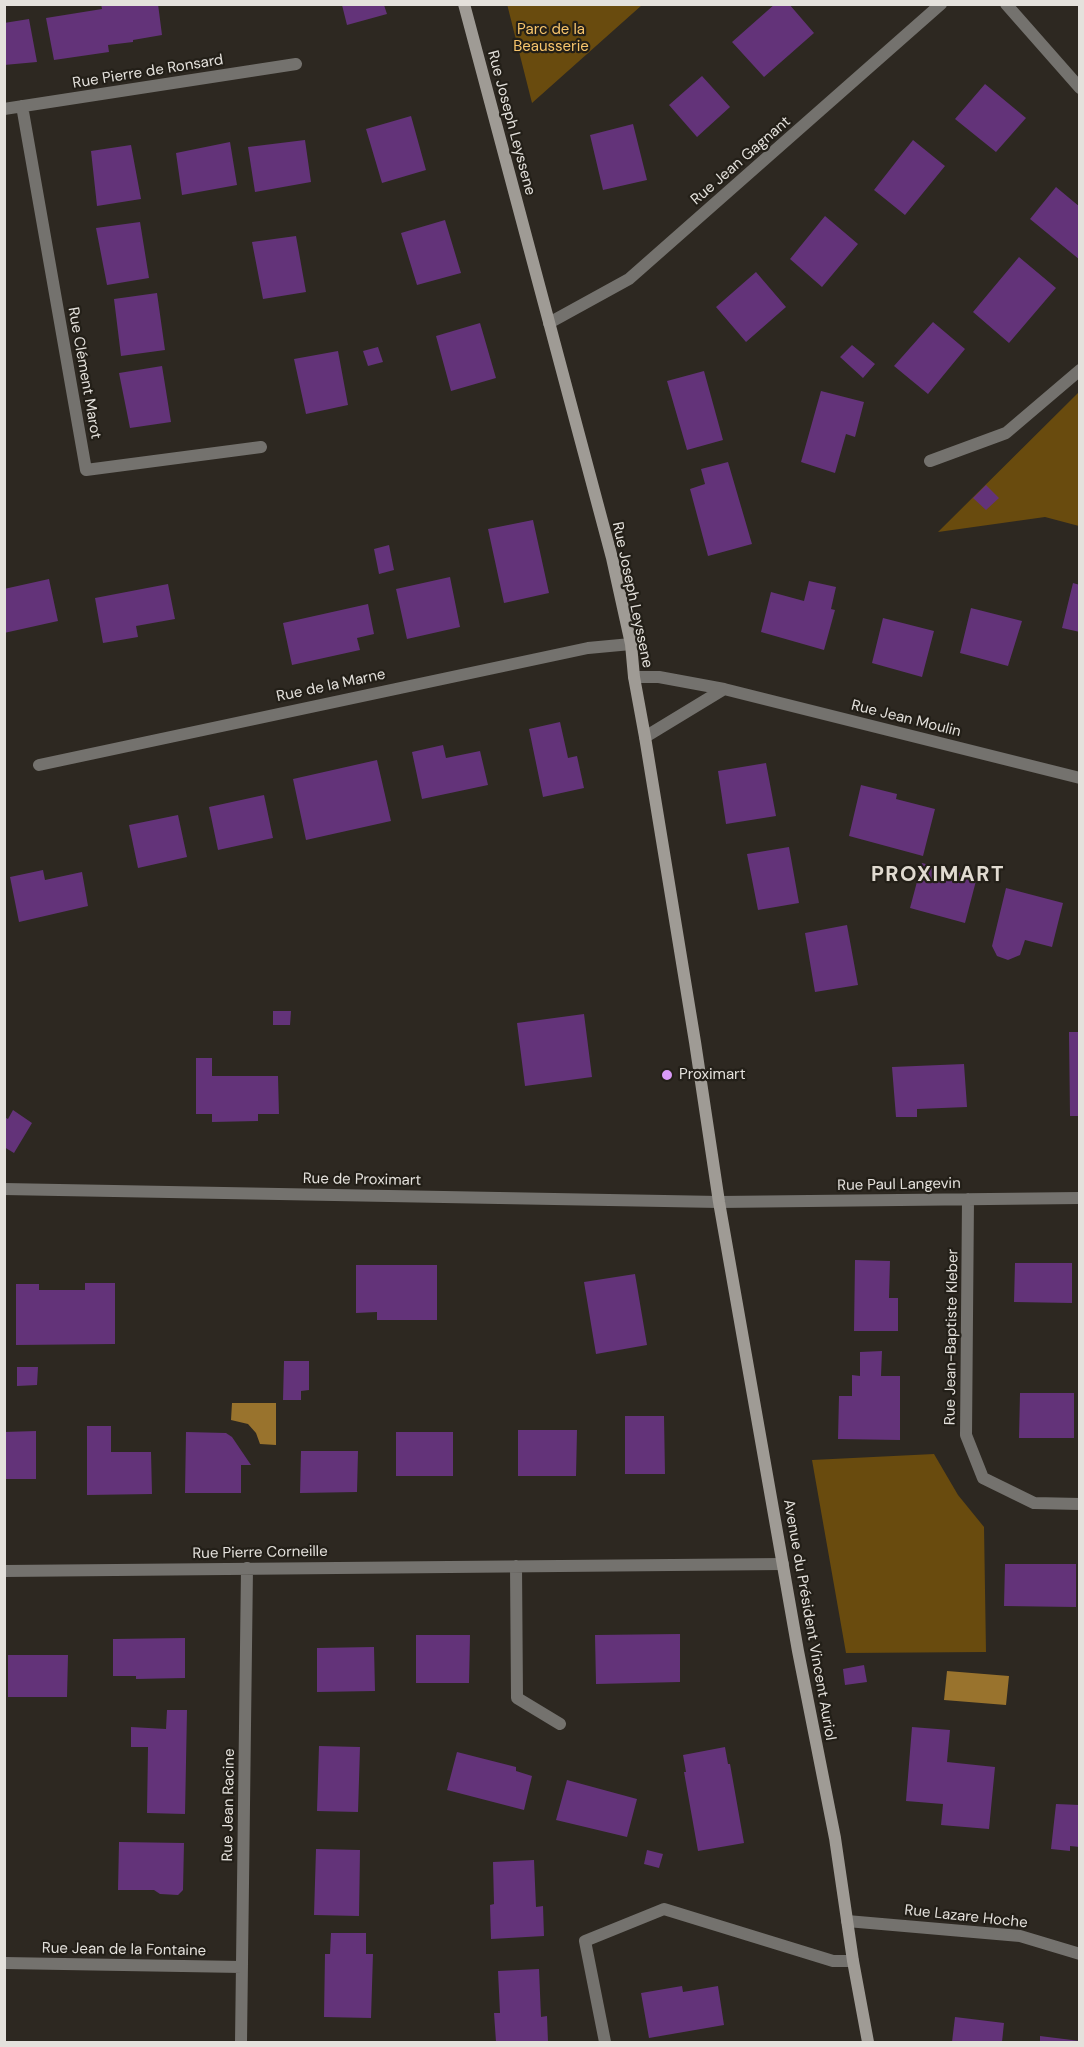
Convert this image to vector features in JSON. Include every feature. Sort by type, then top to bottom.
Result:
[{"type":"street","name":"Rue Joseph Leyssene","points":[[464,4],[612,558],[630,644],[719,1202]]},
{"type":"street","name":"Rue Jean Gagnant","points":[[549,323],[629,279],[941,4]]},
{"type":"street","points":[[1006,4],[1080,88]]},
{"type":"street","name":"Rue Pierre de Ronsard","points":[[4,109],[296,64]]},
{"type":"street","name":"Rue Clément Marot","points":[[22,106],[86,470],[261,447]]},
{"type":"street","points":[[930,461],[1006,433],[1080,370]]},
{"type":"street","name":"Rue de la Marne","points":[[39,765],[588,648],[630,644]]},
{"type":"street","name":"Rue Jean Moulin","points":[[634,677],[659,677],[724,689],[1080,778]]},
{"type":"street","points":[[645,737],[724,689]]},
{"type":"street","name":"Rue de Proximart","points":[[4,1189],[719,1202]]},
{"type":"street","name":"Rue Paul Langevin","points":[[719,1202],[1080,1198]]},
{"type":"street","name":"Rue Jean-Baptiste Kleber","points":[[968,1199],[966,1435],[983,1478],[1034,1503],[1080,1504]]},
{"type":"street","name":"Avenue du Président Vincent Auriol","points":[[719,1202],[783,1564],[835,1838],[868,2043]]},
{"type":"street","name":"Rue Pierre Corneille","points":[[4,1571],[783,1564]]},
{"type":"street","points":[[516,1566],[517,1698],[560,1724]]},
{"type":"street","name":"Rue Jean Racine","points":[[241,2043],[247,1569]]},
{"type":"street","points":[[605,2043],[585,1941],[664,1909],[833,1961],[853,1961]]},
{"type":"street","name":"Rue Lazare Hoche","points":[[847,1921],[1020,1936],[1080,1954]]},
{"type":"street","name":"Rue Jean de la Fontaine","points":[[4,1963],[242,1967]]},
{"type":"green space","name":"Parc de la Beausserie","points":[[507,4],[642,4],[642,5],[532,103]]},
{"type":"green space","points":[[1079,392],[1079,526],[1045,517],[938,532]]},
{"type":"green space","points":[[934,1454],[958,1495],[984,1527],[986,1652],[846,1653],[812,1460]]},
{"type":"shaded area","points":[[232,1403],[276,1403],[276,1445],[260,1444],[256,1433],[248,1424],[231,1420]]},
{"type":"shaded area","points":[[947,1671],[1009,1676],[1006,1705],[944,1700]]},
{"type":"building","points":[[101,4],[158,4],[162,35],[108,45],[109,52],[54,60],[46,18],[102,9]]},
{"type":"building","points":[[775,4],[789,4],[814,33],[764,77],[732,42]]},
{"type":"building","points":[[342,5],[384,5],[387,14],[347,25]]},
{"type":"building","points":[[29,19],[37,62],[4,65],[4,23]]},
{"type":"building","points":[[702,76],[730,107],[697,137],[669,105]]},
{"type":"building","points":[[985,84],[1026,118],[996,152],[955,119]]},
{"type":"building","points":[[411,116],[426,170],[382,183],[366,129]]},
{"type":"building","points":[[633,124],[647,180],[603,190],[590,135]]},
{"type":"building","points":[[305,140],[311,182],[255,192],[248,147]]},
{"type":"building","points":[[913,140],[945,166],[905,215],[874,190]]},
{"type":"building","points":[[230,142],[237,185],[182,195],[176,153]]},
{"type":"building","points":[[131,145],[141,199],[97,206],[91,151]]},
{"type":"building","points":[[1056,187],[1080,207],[1080,260],[1030,219]]},
{"type":"building","points":[[825,216],[858,244],[822,287],[790,259]]},
{"type":"building","points":[[445,220],[461,273],[417,285],[401,233]]},
{"type":"building","points":[[140,222],[149,278],[107,285],[96,228]]},
{"type":"building","points":[[296,236],[306,292],[263,299],[252,242]]},
{"type":"building","points":[[1019,257],[1056,288],[1009,343],[973,312]]},
{"type":"building","points":[[756,272],[786,307],[746,342],[716,307]]},
{"type":"building","points":[[157,293],[165,350],[121,356],[114,299]]},
{"type":"building","points":[[933,322],[965,349],[928,394],[894,366]]},
{"type":"building","points":[[480,323],[496,378],[451,391],[436,336]]},
{"type":"building","points":[[852,345],[875,364],[863,378],[840,357]]},
{"type":"building","points":[[378,347],[383,362],[368,366],[363,351]]},
{"type":"building","points":[[338,351],[348,405],[306,414],[294,359]]},
{"type":"building","points":[[162,366],[171,422],[130,428],[119,373]]},
{"type":"building","points":[[704,371],[723,440],[687,450],[667,381]]},
{"type":"building","points":[[821,391],[864,402],[855,437],[846,434],[835,473],[801,462]]},
{"type":"building","points":[[728,462],[752,544],[708,556],[690,489],[705,484],[701,469]]},
{"type":"building","points":[[986,485],[999,498],[986,510],[973,498]]},
{"type":"building","points":[[533,520],[549,593],[504,603],[488,529]]},
{"type":"building","points":[[389,545],[394,570],[379,574],[374,549]]},
{"type":"building","points":[[450,577],[460,627],[407,639],[396,589]]},
{"type":"building","points":[[49,579],[58,621],[4,633],[4,589]]},
{"type":"building","points":[[809,581],[836,587],[831,609],[835,610],[824,650],[761,632],[771,592],[804,601]]},
{"type":"building","points":[[1073,583],[1080,585],[1080,632],[1062,628]]},
{"type":"building","points":[[168,584],[175,619],[136,626],[138,637],[103,643],[95,598]]},
{"type":"building","points":[[368,604],[374,634],[357,638],[360,650],[292,665],[283,623]]},
{"type":"building","points":[[971,608],[1022,621],[1008,666],[960,653]]},
{"type":"building","points":[[883,618],[934,631],[922,677],[872,663]]},
{"type":"building","points":[[560,722],[568,758],[577,756],[584,788],[543,797],[529,729]]},
{"type":"building","points":[[443,745],[446,758],[480,751],[488,785],[422,799],[412,752]]},
{"type":"building","points":[[377,760],[391,821],[306,840],[293,779]]},
{"type":"building","points":[[766,763],[776,816],[726,824],[718,771]]},
{"type":"building","points":[[861,785],[897,794],[896,799],[935,809],[923,856],[849,836]]},
{"type":"building","points":[[264,795],[273,838],[218,850],[209,807]]},
{"type":"building","points":[[178,815],[187,857],[138,868],[129,825]]},
{"type":"building","points":[[789,847],[799,903],[758,910],[747,854]]},
{"type":"building","points":[[922,863],[977,877],[965,923],[910,908]]},
{"type":"building","points":[[43,870],[45,880],[82,872],[88,906],[19,922],[10,877]]},
{"type":"building","points":[[1006,888],[1063,903],[1052,947],[1025,940],[1020,955],[1008,960],[997,956],[992,946]]},
{"type":"building","points":[[847,925],[858,985],[815,992],[805,933]]},
{"type":"building","points":[[273,1011],[291,1011],[290,1025],[273,1025]]},
{"type":"building","points":[[584,1014],[592,1077],[525,1086],[517,1023]]},
{"type":"building","points":[[1069,1032],[1080,1032],[1080,1116],[1070,1116]]},
{"type":"building","points":[[196,1058],[212,1058],[212,1076],[278,1076],[279,1114],[258,1114],[258,1121],[212,1122],[212,1114],[196,1114]]},
{"type":"building","points":[[964,1064],[967,1107],[917,1109],[917,1117],[896,1117],[892,1067]]},
{"type":"building","points":[[13,1110],[32,1123],[14,1153],[4,1147],[4,1117],[8,1119]]},
{"type":"building","points":[[855,1260],[890,1261],[889,1298],[898,1298],[898,1331],[854,1331]]},
{"type":"building","points":[[1015,1263],[1072,1263],[1072,1303],[1014,1302]]},
{"type":"building","points":[[356,1265],[437,1265],[437,1320],[377,1320],[377,1312],[356,1313]]},
{"type":"building","points":[[635,1274],[647,1345],[596,1354],[584,1282]]},
{"type":"building","points":[[85,1283],[115,1283],[115,1344],[16,1345],[16,1284],[39,1284],[39,1290],[85,1290]]},
{"type":"building","points":[[882,1351],[881,1376],[900,1376],[900,1440],[838,1439],[839,1396],[852,1396],[852,1375],[860,1376],[860,1352]]},
{"type":"building","points":[[284,1361],[309,1361],[309,1390],[301,1391],[301,1400],[283,1400]]},
{"type":"building","points":[[17,1367],[38,1367],[37,1385],[17,1386]]},
{"type":"building","points":[[1020,1393],[1074,1393],[1074,1438],[1019,1438]]},
{"type":"building","points":[[625,1416],[664,1416],[665,1474],[625,1474]]},
{"type":"building","points":[[87,1426],[111,1426],[111,1452],[151,1452],[152,1494],[87,1495]]},
{"type":"building","points":[[518,1430],[577,1430],[576,1476],[518,1476]]},
{"type":"building","points":[[36,1431],[36,1479],[4,1479],[4,1432]]},
{"type":"building","points":[[186,1432],[226,1433],[232,1437],[251,1465],[241,1465],[241,1493],[185,1493]]},
{"type":"building","points":[[396,1432],[453,1432],[453,1476],[396,1476]]},
{"type":"building","points":[[301,1451],[358,1451],[357,1492],[300,1493]]},
{"type":"building","points":[[1005,1564],[1076,1564],[1076,1607],[1004,1606]]},
{"type":"building","points":[[680,1634],[680,1682],[596,1684],[595,1635]]},
{"type":"building","points":[[416,1635],[470,1635],[469,1683],[416,1683]]},
{"type":"building","points":[[185,1638],[185,1678],[136,1679],[136,1676],[113,1676],[113,1639]]},
{"type":"building","points":[[374,1647],[375,1691],[317,1692],[317,1648]]},
{"type":"building","points":[[8,1655],[68,1655],[67,1697],[8,1697]]},
{"type":"building","points":[[864,1665],[867,1682],[845,1685],[843,1669]]},
{"type":"building","points":[[167,1710],[187,1710],[185,1814],[147,1813],[148,1747],[131,1747],[131,1727],[166,1729]]},
{"type":"building","points":[[912,1727],[950,1730],[947,1762],[995,1767],[989,1829],[941,1825],[943,1804],[906,1801]]},
{"type":"building","points":[[319,1746],[360,1747],[358,1812],[317,1811]]},
{"type":"building","points":[[725,1747],[744,1843],[698,1851],[683,1755]]},
{"type":"building","points":[[457,1752],[516,1767],[516,1771],[532,1776],[524,1810],[447,1790]]},
{"type":"building","points":[[567,1780],[637,1799],[627,1837],[556,1820]]},
{"type":"building","points":[[1056,1804],[1080,1805],[1080,1847],[1070,1846],[1070,1851],[1051,1849]]},
{"type":"building","points":[[119,1842],[184,1843],[183,1890],[178,1895],[160,1894],[154,1890],[118,1890]]},
{"type":"building","points":[[316,1849],[360,1850],[359,1916],[314,1915]]},
{"type":"building","points":[[647,1850],[663,1854],[659,1868],[644,1864]]},
{"type":"building","points":[[534,1860],[536,1907],[543,1906],[544,1936],[491,1939],[490,1905],[494,1904],[493,1862]]},
{"type":"building","points":[[331,1933],[366,1933],[366,1954],[373,1954],[371,2018],[324,2017],[325,1954],[330,1954]]},
{"type":"building","points":[[539,1969],[541,2017],[547,2016],[548,2042],[496,2042],[494,2013],[500,2013],[498,1971]]},
{"type":"building","points":[[682,1986],[683,1992],[718,1986],[724,2025],[649,2038],[641,1993]]},
{"type":"building","points":[[955,2017],[1004,2023],[1002,2042],[952,2042]]},
{"type":"building","points":[[1040,2036],[1080,2041],[1080,2042],[1040,2042]]},
{"type":"place","name":"Proximart","points":[[667,1075]]},
{"type":"district","name":"PROXIMART","points":[[938,875]]}]
